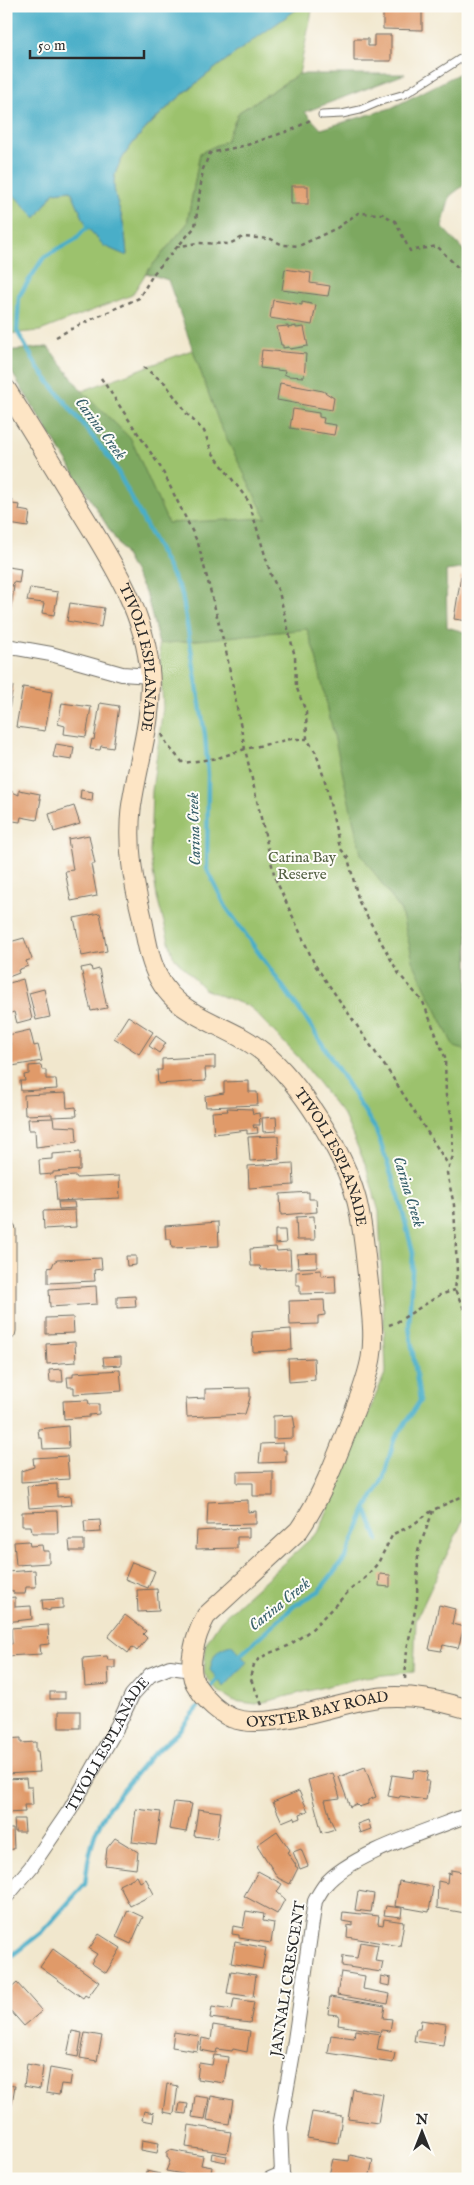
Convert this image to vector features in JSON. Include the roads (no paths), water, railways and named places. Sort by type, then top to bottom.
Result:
[{"type":"street","name":"TIVOLI ESPLANADE","points":[[6,389],[122,580],[141,625],[147,648],[150,676],[148,724],[131,806],[129,852],[132,876],[152,964],[163,984],[175,1000],[185,1009],[241,1037],[264,1053],[301,1092],[343,1163],[356,1196],[362,1225],[373,1329],[371,1358],[362,1392],[331,1471],[311,1514],[290,1540],[206,1616],[198,1630],[192,1670],[170,1667],[150,1675],[132,1695],[118,1725],[70,1810],[31,1867],[6,1897]]},
{"type":"street","points":[[6,646],[51,654],[122,674],[150,676]]},
{"type":"street","points":[[6,1230],[6,1331]]},
{"type":"street","name":"OYSTER BAY ROAD","points":[[192,1670],[195,1684],[204,1698],[231,1718],[244,1721],[267,1721],[358,1700],[404,1696],[418,1696],[468,1710]]},
{"type":"street","name":"JANNALI CRESCENT","points":[[279,2177],[280,2127],[294,2047],[315,1901],[326,1884],[343,1868],[369,1854],[468,1815]]},
{"type":"lane","points":[[322,115],[342,114],[360,110],[405,94],[468,54]]},
{"type":"water","points":[[6,6],[301,6],[224,61],[193,86],[139,136],[122,160],[114,186],[124,227],[127,256],[104,246],[87,227],[71,190],[54,192],[36,218],[6,185]]},
{"type":"water","points":[[232,1645],[247,1662],[224,1687],[210,1670],[216,1653],[222,1648]]},
{"type":"waterway","name":"Carina Creek","points":[[88,221],[87,227],[76,239],[44,257],[19,296],[17,331],[38,368],[112,461],[182,594],[205,735],[208,774],[207,869],[226,907],[311,1026],[376,1130],[399,1197],[413,1253],[409,1327],[420,1401],[394,1440],[383,1479],[366,1509],[346,1557],[319,1591],[294,1606],[237,1658]]},
{"type":"waterway","points":[[366,1509],[378,1540]]},
{"type":"waterway","name":"Carina Creek","points":[[211,1687],[221,1675]]},
{"type":"waterway","name":"Carina Creek","points":[[6,1960],[42,1932],[85,1884],[95,1833],[108,1808],[148,1759],[177,1733],[197,1708]]},
{"type":"park label","name":"Carina Bay Reserve","points":[[302,866]]}]
